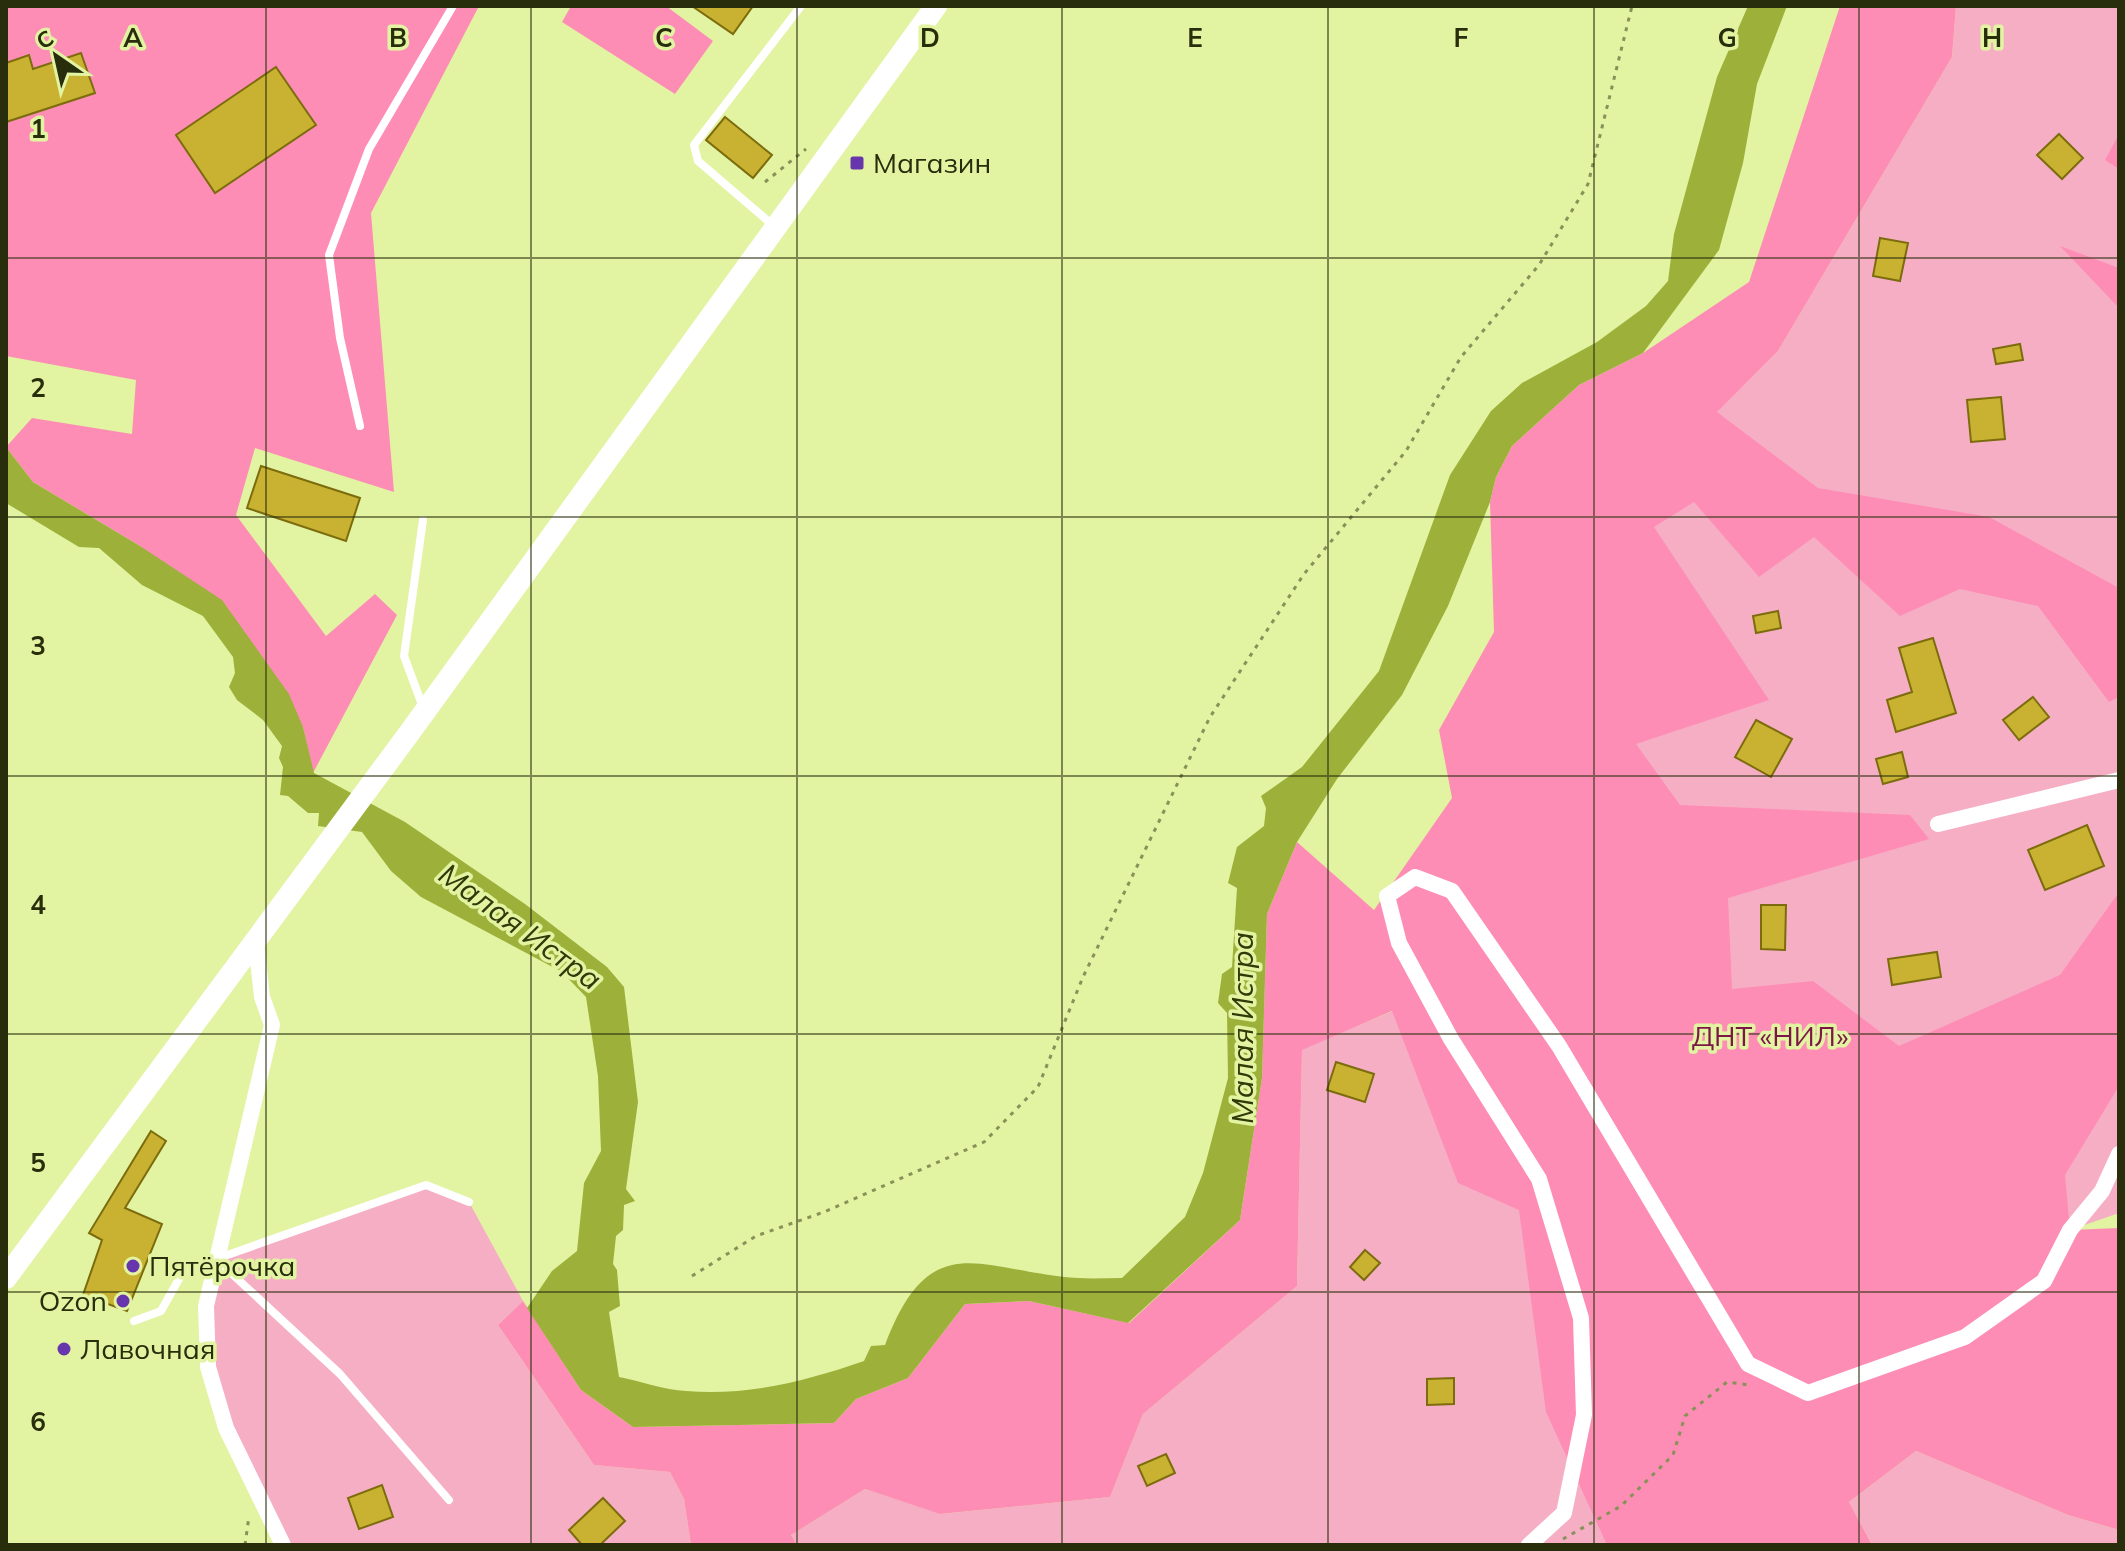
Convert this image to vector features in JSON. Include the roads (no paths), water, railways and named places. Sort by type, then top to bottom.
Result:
[{"type":"main road","points":[[6,1278],[410,732],[936,6]]},
{"type":"street","points":[[1938,824],[2119,780]]},
{"type":"street","points":[[1529,1545],[1564,1513],[1584,1415],[1581,1318],[1539,1179],[1451,1039],[1399,943],[1387,896],[1415,877],[1452,891],[1550,1033],[1748,1364],[1808,1393],[1965,1337],[2044,1281],[2070,1230],[2102,1191],[2119,1154]]},
{"type":"street","points":[[256,941],[262,997],[272,1025],[206,1306],[208,1367],[226,1428],[283,1545]]},
{"type":"lane","points":[[360,426],[340,338],[329,255],[369,149],[453,6]]},
{"type":"lane","points":[[776,227],[698,161],[694,145],[801,6]]},
{"type":"lane","points":[[423,520],[404,656],[424,711]]},
{"type":"lane","points":[[134,1321],[161,1311],[184,1270],[426,1185],[469,1202]]},
{"type":"lane","points":[[216,1259],[340,1374],[449,1500]]},
{"type":"water","name":"Малая Истра","points":[[1748,6],[1787,6],[1757,84],[1743,163],[1719,250],[1643,353],[1579,385],[1512,446],[1496,477],[1490,502],[1448,606],[1402,695],[1337,779],[1297,842],[1267,914],[1262,1078],[1240,1220],[1128,1323],[1029,1301],[965,1304],[908,1378],[856,1399],[834,1423],[633,1427],[581,1390],[527,1308],[552,1271],[577,1251],[584,1183],[601,1151],[598,1076],[586,997],[562,972],[421,897],[391,871],[362,832],[318,826],[319,813],[308,813],[288,796],[280,795],[283,767],[279,758],[282,746],[263,720],[237,700],[229,687],[235,673],[233,657],[203,616],[142,585],[99,548],[79,547],[6,503],[6,447],[33,482],[222,600],[289,694],[303,727],[314,773],[405,822],[525,904],[607,967],[624,987],[638,1102],[626,1189],[635,1201],[624,1205],[623,1230],[616,1236],[613,1264],[617,1270],[620,1306],[609,1312],[619,1377],[669,1389],[709,1392],[755,1389],[821,1375],[864,1361],[871,1346],[885,1345],[903,1307],[921,1282],[941,1269],[962,1264],[986,1264],[1078,1278],[1122,1278],[1185,1217],[1203,1173],[1228,1078],[1227,1013],[1218,1003],[1222,974],[1232,967],[1237,888],[1228,883],[1237,847],[1264,826],[1266,808],[1261,796],[1302,767],[1379,671],[1450,475],[1491,411],[1522,383],[1597,342],[1646,306],[1668,281],[1674,234],[1717,77]]},
{"type":"place","name":"Магазин","points":[[857,163]]},
{"type":"place","name":"Пятёрочка","points":[[133,1266]]},
{"type":"place","name":"Ozon","points":[[123,1301]]},
{"type":"place","name":"Лавочная","points":[[64,1349]]},
{"type":"park label","name":"ДНТ «НИЛ»","points":[[1770,1036]]}]
